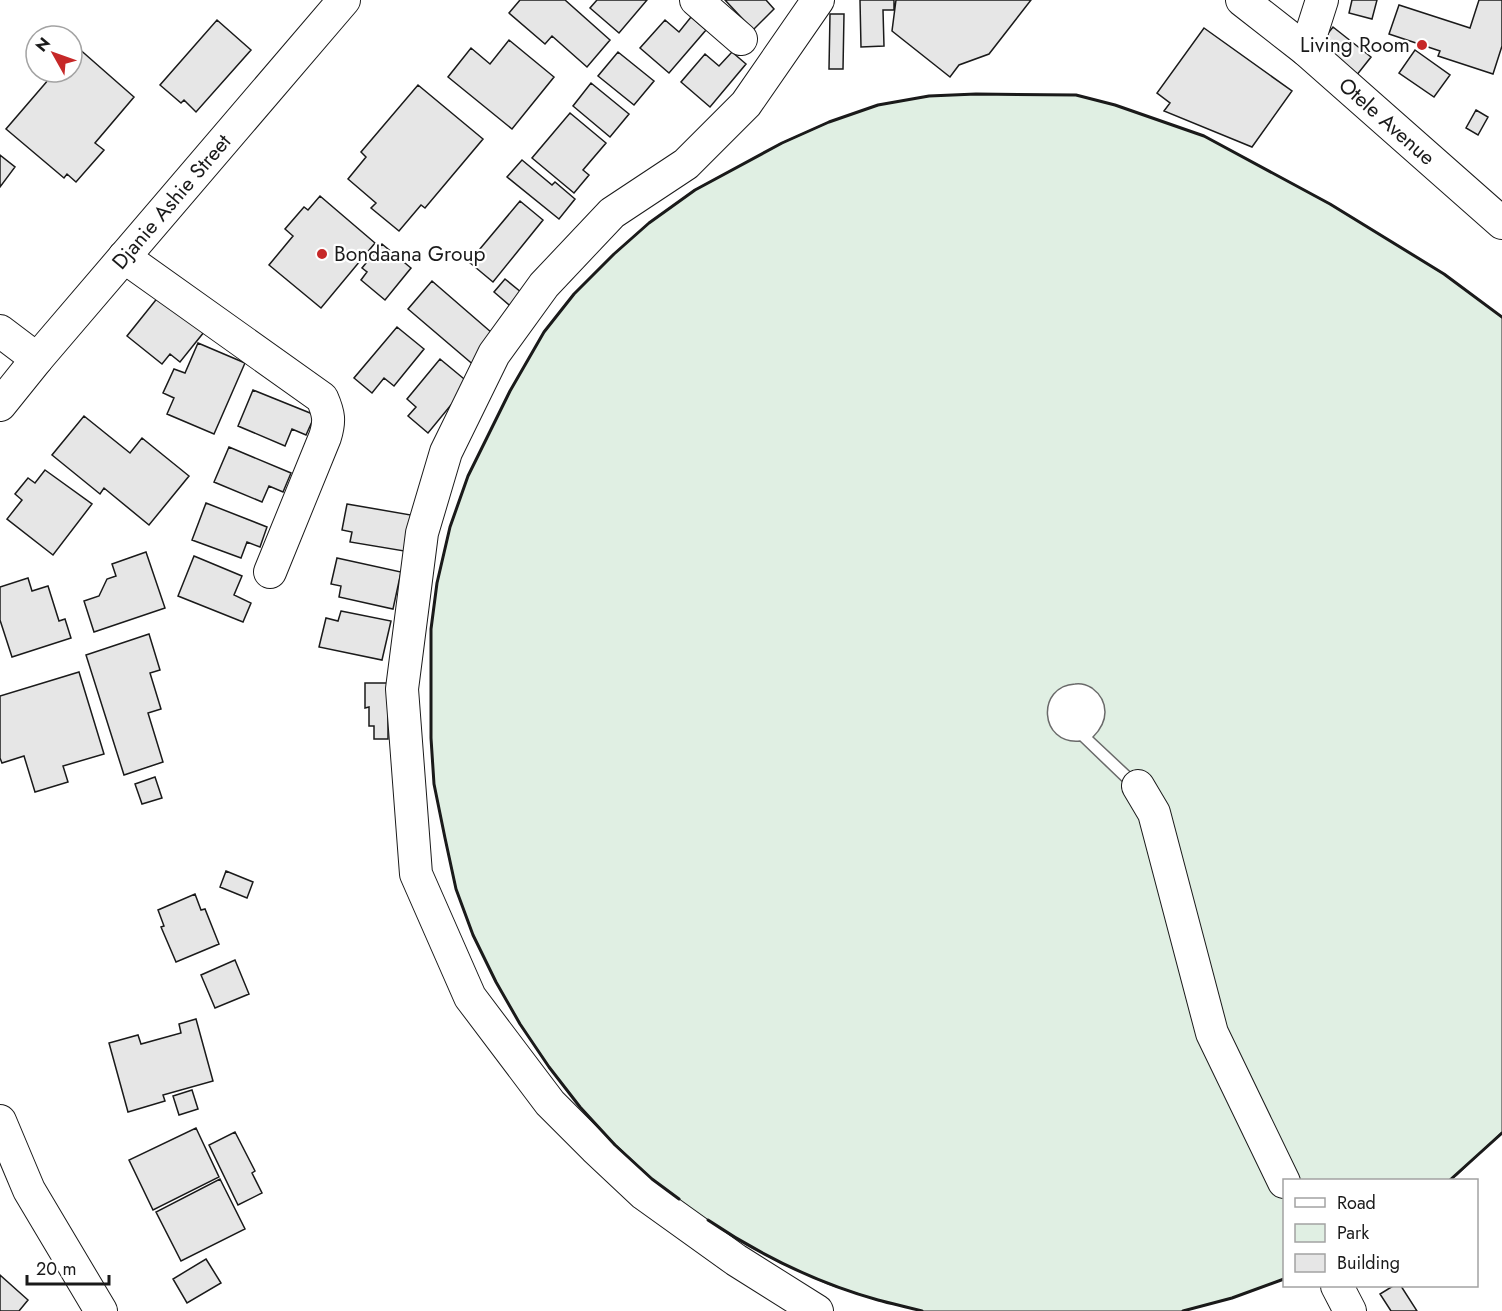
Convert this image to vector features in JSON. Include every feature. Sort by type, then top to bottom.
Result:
[{"type":"street","name":"Djanie Ashie Street","points":[[0,405],[344,0]]},
{"type":"street","points":[[696,0],[741,39]]},
{"type":"street","points":[[817,1311],[736,1260],[644,1194],[550,1103],[470,997],[416,874],[402,689],[422,533],[446,452],[494,354],[544,285],[612,213],[686,164],[746,104],[818,0]]},
{"type":"street","name":"Otele Avenue","points":[[1242,0],[1306,50],[1502,223]]},
{"type":"street","points":[[1306,50],[1322,0]]},
{"type":"street","points":[[124,257],[322,398],[328,410],[329,423],[325,437],[270,572]]},
{"type":"street","points":[[0,331],[37,359]]},
{"type":"street","points":[[1138,786],[1154,813],[1212,1033],[1283,1180]]},
{"type":"street","points":[[0,1121],[29,1190],[101,1311]]},
{"type":"street","points":[[1338,1287],[1350,1311]]},
{"type":"green space","points":[[1076,95],[1115,105],[1204,136],[1330,204],[1444,274],[1502,317],[1502,1132],[1457,1175],[1451,1179],[1291,1179],[1219,1030],[1160,812],[1141,782],[1093,737],[1102,726],[1105,712],[1103,702],[1095,690],[1079,684],[1062,687],[1054,694],[1049,704],[1050,725],[1056,734],[1066,740],[1080,741],[1132,791],[1148,818],[1206,1036],[1283,1194],[1283,1279],[1232,1298],[1183,1311],[922,1311],[877,1300],[828,1284],[736,1239],[693,1211],[652,1179],[615,1145],[580,1107],[520,1024],[473,935],[456,889],[434,784],[431,738],[431,629],[437,583],[450,527],[468,476],[510,391],[544,332],[574,294],[614,254],[649,223],[695,190],[782,143],[829,122],[878,105],[929,96]]},
{"type":"building","points":[[520,0],[565,0],[610,40],[587,67],[552,36],[545,44],[509,13]]},
{"type":"building","points":[[597,0],[647,0],[619,33],[590,8]]},
{"type":"building","points":[[725,0],[766,0],[774,9],[753,30]]},
{"type":"building","points":[[860,0],[894,0],[894,10],[883,10],[884,46],[861,47]]},
{"type":"building","points":[[896,0],[1031,0],[989,54],[959,65],[950,77],[892,31]]},
{"type":"building","points":[[1352,0],[1377,0],[1372,19],[1349,13]]},
{"type":"building","points":[[1479,0],[1502,0],[1502,46],[1493,74],[1438,56],[1440,51],[1389,34],[1399,5],[1470,28]]},
{"type":"building","points":[[830,14],[844,14],[843,69],[829,69]]},
{"type":"building","points":[[691,17],[706,30],[669,73],[640,48],[665,20],[679,32]]},
{"type":"building","points":[[217,20],[251,50],[196,112],[184,100],[181,103],[160,85]]},
{"type":"building","points":[[1333,27],[1371,57],[1356,76],[1318,46]]},
{"type":"building","points":[[1204,28],[1292,91],[1252,147],[1164,111],[1170,103],[1157,93]]},
{"type":"building","points":[[509,40],[554,77],[512,129],[448,77],[471,48],[490,64]]},
{"type":"building","points":[[1415,50],[1450,75],[1434,97],[1399,73]]},
{"type":"building","points":[[618,52],[654,81],[634,105],[598,76]]},
{"type":"building","points":[[732,52],[746,64],[710,107],[681,82],[705,54],[719,66]]},
{"type":"building","points":[[84,53],[134,97],[95,143],[104,150],[76,182],[67,174],[64,178],[6,129],[45,84],[84,84]]},
{"type":"building","points":[[591,83],[629,114],[610,137],[573,106]]},
{"type":"building","points":[[418,85],[483,139],[425,208],[421,205],[399,231],[371,208],[376,203],[348,179],[366,157],[361,152]]},
{"type":"building","points":[[1476,110],[1488,117],[1478,135],[1466,128]]},
{"type":"building","points":[[570,113],[606,143],[583,170],[589,175],[574,193],[532,158]]},
{"type":"building","points":[[0,155],[15,167],[0,187]]},
{"type":"building","points":[[522,160],[552,185],[555,182],[575,199],[559,219],[507,177]]},
{"type":"building","name":"Bondaana Group","points":[[320,196],[375,243],[321,308],[269,265],[293,236],[285,229],[304,207],[308,210]]},
{"type":"building","points":[[520,201],[543,220],[493,282],[469,262]]},
{"type":"building","points":[[382,244],[411,268],[385,300],[361,280],[367,272],[362,268]]},
{"type":"building","points":[[505,279],[527,297],[516,311],[494,292]]},
{"type":"building","points":[[432,281],[499,339],[476,367],[408,309]]},
{"type":"building","points":[[159,296],[204,332],[180,362],[170,354],[162,364],[127,336]]},
{"type":"building","points":[[397,327],[424,349],[394,386],[384,378],[372,393],[354,378]]},
{"type":"building","points":[[198,343],[245,363],[214,434],[167,414],[174,398],[163,393],[174,369],[185,373]]},
{"type":"building","points":[[440,359],[469,383],[428,433],[408,416],[416,407],[407,399]]},
{"type":"building","points":[[253,390],[315,415],[306,435],[292,429],[285,446],[238,426]]},
{"type":"building","points":[[84,416],[130,453],[142,438],[189,476],[149,525],[104,488],[100,494],[52,455]]},
{"type":"building","points":[[229,447],[291,473],[283,492],[269,486],[262,502],[214,482]]},
{"type":"building","points":[[45,470],[92,504],[53,555],[7,519],[22,500],[15,494],[28,478],[35,483]]},
{"type":"building","points":[[206,503],[267,527],[260,547],[247,542],[241,558],[192,540]]},
{"type":"building","points":[[347,504],[411,515],[404,551],[350,542],[352,532],[342,530]]},
{"type":"building","points":[[146,552],[165,608],[94,632],[84,601],[99,596],[107,579],[116,576],[112,564]]},
{"type":"building","points":[[194,556],[242,576],[234,595],[251,603],[243,622],[178,596]]},
{"type":"building","points":[[337,558],[401,572],[393,609],[339,597],[341,586],[331,584]]},
{"type":"building","points":[[28,578],[32,591],[48,586],[59,621],[65,619],[71,638],[12,657],[0,620],[0,587]]},
{"type":"building","points":[[341,611],[391,621],[382,660],[319,647],[326,618],[338,621]]},
{"type":"building","points":[[149,634],[160,670],[150,673],[161,709],[148,713],[163,762],[124,775],[86,655]]},
{"type":"building","points":[[79,672],[104,754],[63,766],[68,782],[35,792],[24,756],[2,763],[0,758],[0,696]]},
{"type":"building","points":[[365,683],[388,683],[388,739],[374,739],[374,726],[369,726],[369,707],[365,708]]},
{"type":"building","points":[[155,777],[162,798],[142,804],[135,784]]},
{"type":"building","points":[[226,871],[253,882],[247,898],[220,887]]},
{"type":"building","points":[[195,894],[201,910],[205,909],[219,944],[176,962],[161,927],[164,926],[158,910]]},
{"type":"building","points":[[235,960],[249,994],[215,1008],[201,975]]},
{"type":"building","points":[[196,1019],[213,1081],[163,1095],[165,1101],[128,1112],[109,1043],[138,1035],[141,1044],[181,1033],[179,1024]]},
{"type":"building","points":[[192,1090],[198,1109],[179,1115],[173,1096]]},
{"type":"building","points":[[196,1128],[219,1177],[153,1210],[129,1160]]},
{"type":"building","points":[[235,1132],[255,1171],[252,1173],[262,1193],[238,1205],[209,1145]]},
{"type":"building","points":[[220,1179],[245,1229],[181,1261],[156,1212]]},
{"type":"building","points":[[206,1259],[221,1283],[187,1303],[173,1279]]},
{"type":"building","points":[[0,1275],[28,1300],[19,1311],[0,1311]]},
{"type":"building","points":[[1391,1287],[1402,1287],[1417,1311],[1391,1311],[1380,1294]]},
{"type":"wall","points":[[679,1199],[652,1179],[615,1145],[580,1107],[520,1024],[473,935],[456,889],[434,784],[431,738],[431,629],[437,583],[450,527],[468,476],[510,391],[544,332],[574,294],[649,223],[695,190],[782,143],[829,122],[878,105],[929,96],[1076,95],[1115,105],[1204,136],[1330,204],[1444,274],[1502,317]]},
{"type":"wall","points":[[1451,1179],[1502,1133]]},
{"type":"wall","points":[[708,1220],[748,1245],[811,1276],[855,1293],[922,1311]]},
{"type":"wall","points":[[1183,1311],[1232,1298],[1283,1279]]},
{"type":"place","name":"Living Room","points":[[1422,45]]},
{"type":"place","name":"Bondaana Group","points":[[322,254]]}]
